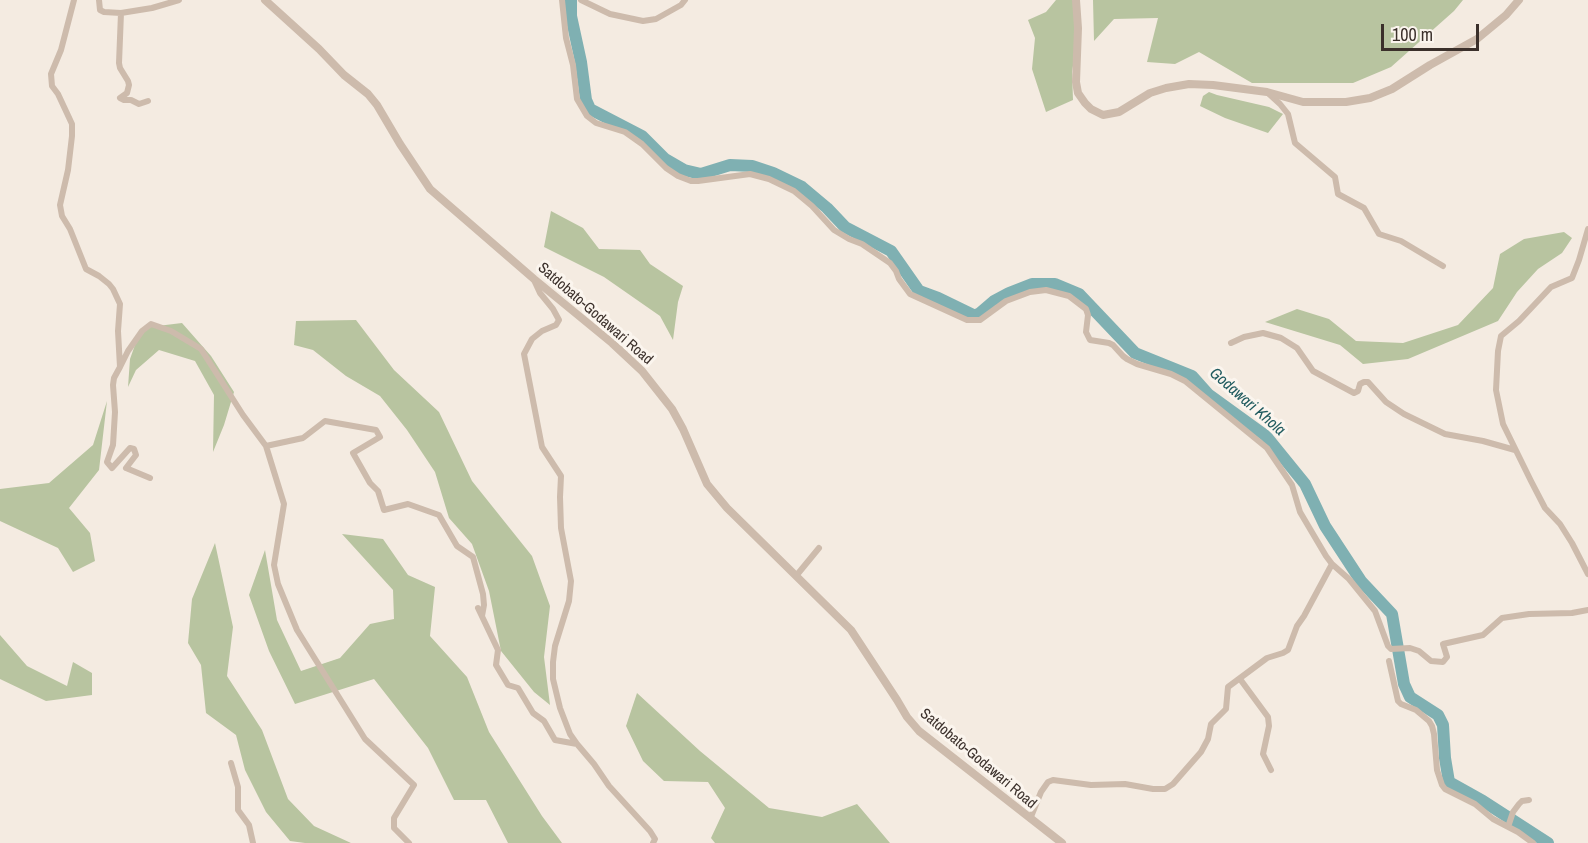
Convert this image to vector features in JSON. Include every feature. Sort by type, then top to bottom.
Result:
[{"type":"street","points":[[74,0],[61,50],[51,74],[52,86],[72,124],[68,170],[60,205],[62,216],[86,269],[109,284],[120,304],[118,331],[120,367]]},
{"type":"street","points":[[99,0],[100,10],[121,13],[152,8],[179,0]]},
{"type":"street","name":"Satdobato-Godawari Road","points":[[265,0],[344,75],[368,94],[430,189],[642,371],[672,409],[707,484],[727,508],[851,630],[907,717],[919,731],[1062,843]]},
{"type":"street","points":[[562,0],[577,99],[587,116],[596,123],[625,132],[678,176],[690,181],[698,181],[750,174],[794,190],[834,230],[890,262],[910,294],[967,320],[980,320],[1006,301],[1030,292],[1046,290],[1069,296],[1086,309],[1088,315],[1086,332],[1090,340],[1109,343],[1123,357],[1137,364],[1172,374],[1185,381],[1267,448],[1293,485],[1300,512],[1326,556],[1349,579],[1375,611],[1391,649],[1410,648],[1419,651],[1431,662],[1443,662],[1447,657],[1443,644],[1483,635],[1502,618],[1588,610]]},
{"type":"street","points":[[581,0],[609,14],[643,21],[656,19],[681,5],[685,0]]},
{"type":"street","points":[[1076,0],[1078,93],[1085,104],[1097,113],[1109,115],[1119,112],[1150,93],[1189,84],[1267,93],[1303,102],[1346,102],[1370,98],[1392,90],[1430,65],[1477,39],[1506,15],[1519,0]]},
{"type":"street","points":[[121,13],[119,63],[129,85],[126,93],[120,98],[139,104],[148,101]]},
{"type":"street","points":[[1267,93],[1281,104],[1288,114],[1295,143],[1335,177],[1338,194],[1364,208],[1379,234],[1401,241],[1443,266]]},
{"type":"street","points":[[1588,229],[1572,278],[1551,288],[1501,336],[1496,390],[1503,423],[1515,450],[1545,508],[1560,524],[1588,574]]},
{"type":"street","points":[[534,279],[540,293],[559,320],[556,325],[532,339],[524,354],[542,447],[561,476],[561,528],[571,581],[568,601],[555,646],[553,679],[560,708],[570,734],[609,786],[650,831],[655,839],[653,843]]},
{"type":"street","points":[[150,478],[126,468],[136,455],[134,449],[130,448],[112,468],[107,462],[113,445],[114,378],[128,351],[142,331],[151,324],[171,331],[201,350],[266,446],[284,504],[274,565],[278,584],[297,630],[365,739],[414,785],[394,818],[394,828],[409,843]]},
{"type":"street","points":[[1231,343],[1244,337],[1263,333],[1281,338],[1297,348],[1313,371],[1354,393],[1358,391],[1360,384],[1368,382],[1386,402],[1404,414],[1445,434],[1515,450]]},
{"type":"street","points":[[266,446],[303,438],[325,421],[376,430],[380,437],[353,453],[370,483],[378,491],[384,510],[408,504],[439,514],[457,546],[473,556],[483,594],[482,616]]},
{"type":"street","points":[[796,576],[819,548]]},
{"type":"street","points":[[1030,819],[1041,792],[1048,782],[1053,780],[1091,785],[1125,784],[1153,789],[1169,788],[1201,752],[1208,739],[1211,724],[1226,709],[1228,687],[1267,658],[1283,654],[1288,650],[1297,626],[1332,564]]},
{"type":"street","points":[[478,608],[498,650],[496,665],[508,685],[518,687],[533,713],[544,721],[555,740],[577,744]]},
{"type":"street","points":[[1389,661],[1398,700],[1401,704],[1416,710],[1432,726],[1437,770],[1445,789],[1474,804],[1493,819],[1533,843]]},
{"type":"street","points":[[1240,679],[1268,717],[1269,726],[1263,754],[1271,770]]},
{"type":"street","points":[[231,763],[238,787],[238,810],[249,825],[253,843]]},
{"type":"street","points":[[1508,827],[1513,812],[1522,801],[1529,800]]},
{"type":"green space","points":[[1056,0],[1073,0],[1078,35],[1072,72],[1073,100],[1046,112],[1032,69],[1035,38],[1028,20],[1046,12]]},
{"type":"green space","points":[[1093,0],[1463,0],[1454,11],[1391,67],[1353,83],[1252,83],[1199,52],[1175,64],[1147,62],[1158,18],[1114,19],[1094,41]]},
{"type":"green space","points":[[1209,92],[1269,107],[1283,114],[1268,133],[1225,118],[1200,106],[1203,96]]},
{"type":"green space","points":[[551,211],[583,228],[599,249],[640,250],[650,264],[683,286],[678,302],[673,340],[660,316],[604,277],[544,247]]},
{"type":"green space","points":[[1564,232],[1572,238],[1562,253],[1538,269],[1517,292],[1498,321],[1408,359],[1363,364],[1340,345],[1265,322],[1297,309],[1329,319],[1356,341],[1403,343],[1458,325],[1493,288],[1500,254],[1524,239]]},
{"type":"green space","points":[[356,320],[394,370],[439,412],[472,481],[532,556],[550,606],[544,657],[550,705],[534,692],[501,651],[489,591],[472,544],[449,518],[435,472],[407,430],[380,396],[346,376],[313,350],[294,345],[296,321]]},
{"type":"green space","points":[[182,323],[211,356],[234,392],[213,452],[214,395],[195,361],[159,350],[136,370],[128,387],[130,359],[141,328]]},
{"type":"green space","points":[[107,401],[99,470],[69,508],[90,533],[95,561],[73,572],[58,548],[0,521],[0,489],[49,483],[93,445]]},
{"type":"green space","points":[[342,534],[383,539],[408,575],[435,587],[430,636],[467,677],[489,732],[542,816],[562,843],[508,843],[486,800],[454,800],[428,748],[374,679],[295,704],[269,651],[249,595],[265,550],[277,620],[301,671],[340,658],[370,624],[394,619],[393,590]]},
{"type":"green space","points":[[215,543],[233,627],[227,676],[262,730],[288,799],[314,826],[351,843],[290,841],[266,812],[245,770],[236,735],[206,713],[201,665],[188,643],[192,599]]},
{"type":"green space","points":[[0,635],[27,666],[67,686],[73,662],[92,673],[92,695],[46,701],[0,679]]},
{"type":"green space","points":[[637,693],[700,751],[769,808],[822,817],[857,804],[890,843],[715,843],[711,838],[725,808],[708,782],[664,781],[643,761],[626,726]]},
{"type":"waterway","name":"Godawari Khola","points":[[571,0],[571,16],[586,100],[590,109],[642,136],[665,159],[684,170],[701,174],[730,165],[752,166],[802,187],[845,227],[891,251],[919,291],[973,315],[980,313],[994,301],[1009,293],[1032,284],[1055,284],[1079,294],[1135,353],[1192,376],[1208,394],[1266,436],[1305,484],[1325,526],[1361,581],[1392,614],[1404,684],[1410,697],[1438,715],[1443,725],[1449,782],[1548,843]]}]
